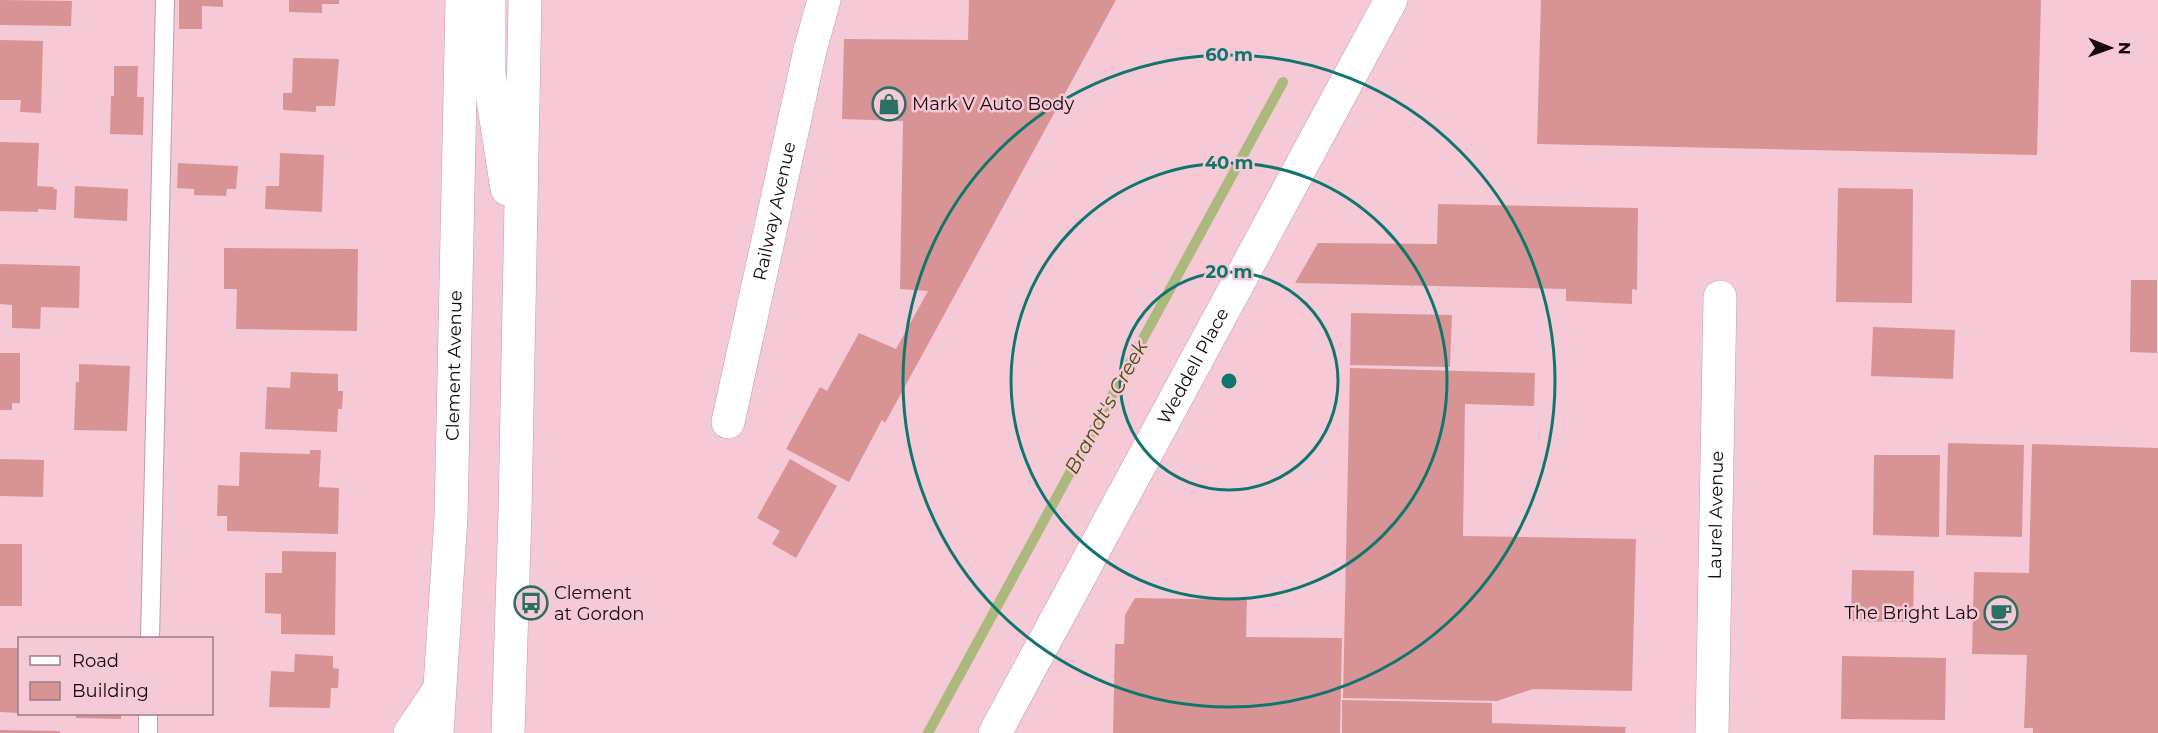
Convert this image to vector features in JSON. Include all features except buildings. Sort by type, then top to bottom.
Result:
[{"type":"main road","name":"Clement Avenue","points":[[437,733],[451,517],[462,0]]},
{"type":"main road","points":[[489,0],[489,74],[520,277]]},
{"type":"main road","points":[[508,733],[525,0]]},
{"type":"main road","name":"Railway Avenue","points":[[728,422],[810,50],[824,0]]},
{"type":"main road","name":"Weddell Place","points":[[995,733],[1391,0]]},
{"type":"main road","name":"Laurel Avenue","points":[[1712,733],[1720,297]]},
{"type":"main road","points":[[410,733],[440,689]]},
{"type":"lane","points":[[150,637],[165,0]]},
{"type":"lane","points":[[148,715],[148,733]]},
{"type":"waterway","name":"Brandt's Creek","points":[[928,733],[1283,82]]},
{"type":"place","name":"Mark V Auto Body","points":[[889,104]]},
{"type":"place","name":"Clement at Gordon","points":[[531,603]]},
{"type":"place","name":"The Bright Lab","points":[[2001,613]]}]
